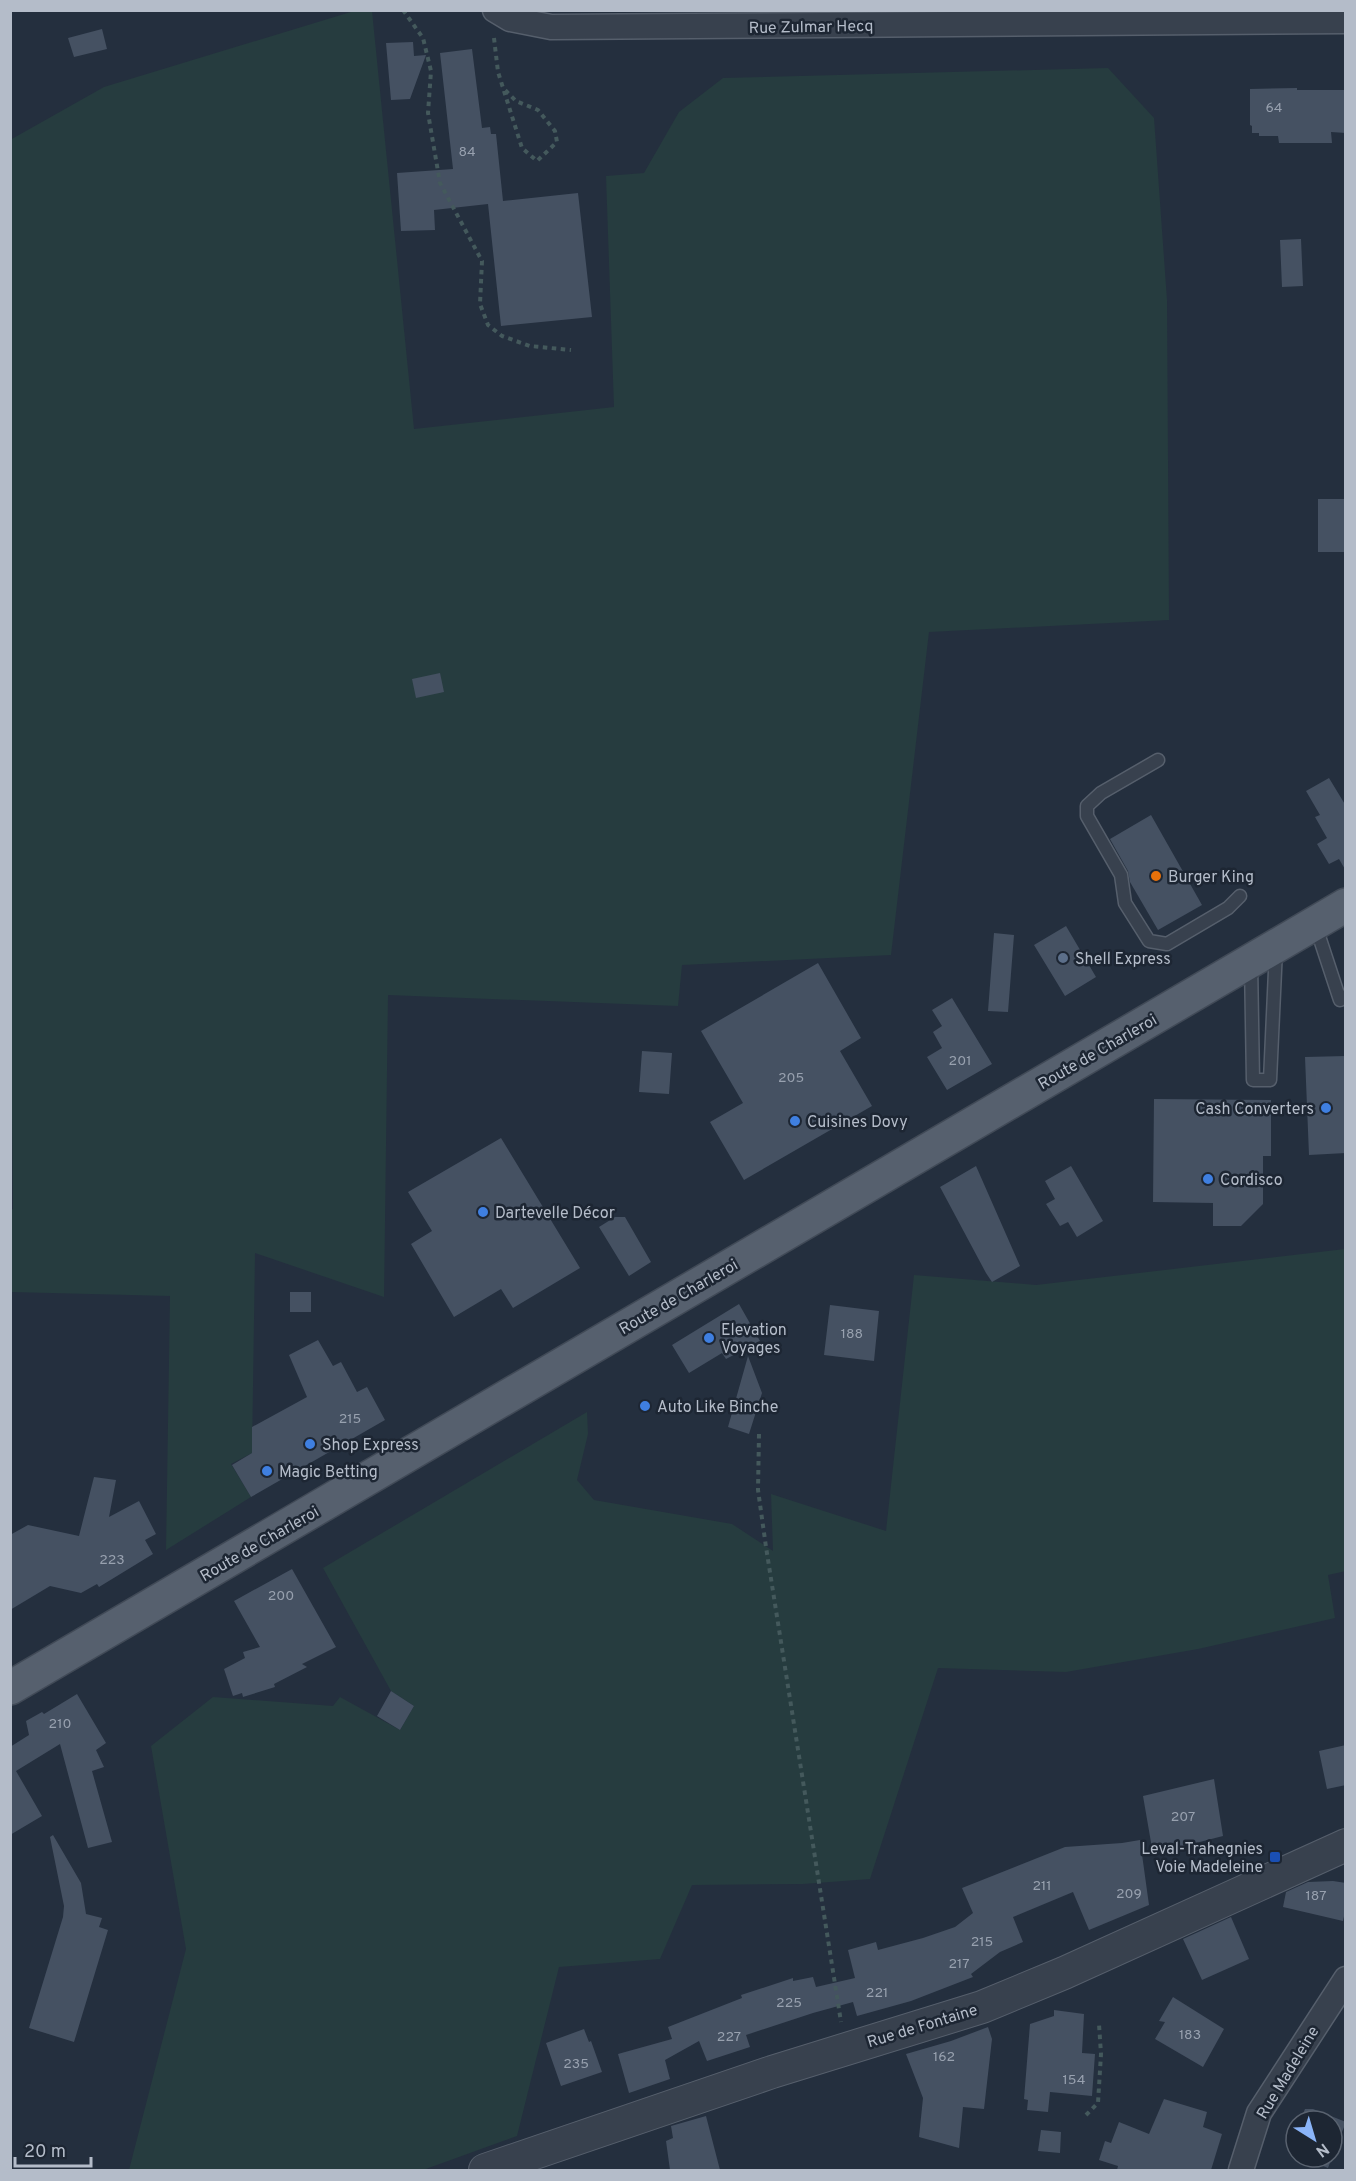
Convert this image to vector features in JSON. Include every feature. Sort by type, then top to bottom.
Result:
[{"type":"main road","name":"Route de Charleroi","points":[[10,1688],[1346,905]]},
{"type":"street","name":"Rue Zulmar Hecq","points":[[494,21],[519,21],[551,27],[1346,21]]},
{"type":"street","name":"Rue de Fontaine","points":[[485,2170],[772,2072],[982,2007],[1093,1960],[1346,1845]]},
{"type":"street","name":"Rue Madeleine","points":[[1241,2170],[1259,2113],[1346,1979]]},
{"type":"lane","points":[[1158,760],[1101,793],[1087,806],[1087,816],[1121,875],[1125,903],[1149,940],[1167,944],[1228,908],[1240,896]]},
{"type":"lane","points":[[1315,923],[1340,1000],[1346,996]]},
{"type":"lane","points":[[1263,954],[1270,1080],[1253,1080],[1263,954]]},
{"type":"path","points":[[403,10],[423,38],[431,71],[428,113],[440,183],[482,261],[480,304],[488,325],[502,336],[530,346],[571,350]]},
{"type":"path","points":[[494,21],[498,72],[502,87],[522,148],[537,161],[557,142],[555,131],[538,110],[516,101],[502,87]]},
{"type":"path","points":[[759,1434],[759,1490],[766,1547],[837,2004],[847,2049]]},
{"type":"path","points":[[1086,2115],[1098,2103],[1101,2054],[1099,2024]]},
{"type":"green space","points":[[354,11],[372,11],[414,429],[614,407],[606,176],[644,173],[679,112],[723,78],[1108,68],[1154,118],[1167,300],[1169,620],[929,632],[891,955],[682,965],[678,1006],[388,995],[384,1297],[255,1253],[252,1453],[231,1464],[251,1497],[166,1550],[170,1296],[11,1292],[10,1210],[13,1209],[12,1119],[10,1118],[10,140],[104,87]]},
{"type":"green space","points":[[1345,1249],[1346,1571],[1328,1575],[1335,1618],[1198,1649],[1066,1672],[938,1668],[870,1879],[803,1884],[692,1885],[660,1959],[559,1967],[517,2136],[423,2170],[129,2170],[186,1949],[151,1746],[213,1697],[333,1706],[340,1697],[400,1730],[414,1706],[391,1691],[323,1568],[587,1412],[588,1434],[577,1480],[594,1500],[732,1524],[773,1551],[771,1494],[886,1531],[914,1275],[1036,1285]]},
{"type":"building","points":[[102,29],[107,49],[74,57],[68,38]]},
{"type":"building","points":[[413,42],[414,56],[426,55],[410,99],[391,100],[386,43]]},
{"type":"building","points":[[472,49],[482,128],[490,127],[491,134],[496,134],[503,201],[578,193],[592,317],[501,326],[488,204],[434,210],[435,230],[401,231],[397,173],[453,169],[440,53]]},
{"type":"building","points":[[1297,88],[1297,90],[1346,90],[1346,133],[1331,132],[1332,143],[1279,143],[1278,136],[1259,136],[1259,133],[1252,133],[1250,89]]},
{"type":"building","points":[[1301,239],[1303,286],[1282,287],[1280,240]]},
{"type":"building","points":[[1318,499],[1346,499],[1346,552],[1318,552]]},
{"type":"building","points":[[440,673],[444,692],[416,698],[412,679]]},
{"type":"building","points":[[1329,778],[1346,806],[1346,871],[1339,859],[1329,864],[1317,844],[1327,838],[1315,817],[1320,815],[1306,791]]},
{"type":"building","name":"Burger King","points":[[1151,815],[1202,905],[1158,930],[1130,882],[1128,871],[1110,839]]},
{"type":"building","name":"Shell Express","points":[[1066,926],[1096,977],[1065,996],[1034,945]]},
{"type":"building","points":[[994,933],[1014,935],[1008,1012],[988,1011]]},
{"type":"building","points":[[818,963],[861,1038],[840,1051],[872,1106],[744,1180],[710,1122],[743,1103],[701,1031]]},
{"type":"building","points":[[952,998],[992,1064],[947,1090],[927,1057],[942,1048],[933,1032],[942,1026],[932,1010]]},
{"type":"building","points":[[642,1051],[672,1053],[669,1094],[639,1092]]},
{"type":"building","name":"Cash Converters","points":[[1346,1056],[1346,1153],[1309,1155],[1305,1057]]},
{"type":"building","name":"Cordisco","points":[[1154,1099],[1271,1100],[1271,1156],[1263,1156],[1263,1204],[1241,1226],[1213,1226],[1213,1203],[1153,1202]]},
{"type":"building","name":"Dartevelle Décor","points":[[501,1138],[580,1268],[513,1308],[501,1289],[454,1317],[411,1244],[432,1231],[408,1192]]},
{"type":"building","points":[[976,1166],[1020,1266],[992,1282],[940,1187]]},
{"type":"building","points":[[1071,1166],[1103,1221],[1077,1237],[1068,1222],[1060,1226],[1046,1204],[1055,1199],[1045,1181]]},
{"type":"building","points":[[615,1217],[625,1217],[651,1262],[629,1276],[599,1227]]},
{"type":"building","points":[[290,1292],[311,1292],[311,1312],[290,1312]]},
{"type":"building","points":[[739,1304],[760,1341],[726,1359],[722,1353],[689,1373],[672,1345]]},
{"type":"building","points":[[830,1305],[879,1311],[874,1361],[824,1355]]},
{"type":"building","points":[[318,1340],[333,1366],[341,1362],[357,1392],[367,1387],[385,1420],[251,1497],[232,1465],[252,1453],[252,1427],[307,1397],[289,1355]]},
{"type":"building","points":[[748,1356],[762,1393],[749,1434],[728,1427]]},
{"type":"building","points":[[94,1477],[116,1480],[109,1517],[139,1501],[156,1534],[145,1540],[153,1554],[99,1587],[97,1584],[81,1593],[50,1586],[10,1610],[10,1535],[28,1525],[79,1536]]},
{"type":"building","points":[[292,1569],[336,1647],[302,1664],[307,1667],[274,1684],[275,1687],[243,1697],[242,1693],[233,1696],[224,1669],[245,1658],[243,1652],[260,1647],[234,1601]]},
{"type":"building","points":[[391,1691],[414,1706],[400,1730],[377,1716]]},
{"type":"building","points":[[77,1694],[106,1743],[96,1750],[104,1767],[92,1771],[112,1842],[88,1848],[60,1744],[16,1771],[42,1816],[10,1835],[10,1747],[29,1735],[26,1721],[42,1712],[44,1714]]},
{"type":"building","points":[[1346,1745],[1346,1785],[1327,1789],[1319,1751]]},
{"type":"building","points":[[1214,1779],[1223,1836],[1153,1854],[1143,1796]]},
{"type":"building","points":[[53,1835],[81,1883],[86,1914],[102,1918],[99,1927],[108,1930],[74,2042],[29,2028],[63,1917],[64,1906],[50,1837]]},
{"type":"building","points":[[1140,1840],[1149,1905],[1089,1930],[1073,1892],[1013,1917],[1023,1942],[1000,1952],[971,1974],[973,1977],[911,2001],[857,2016],[853,2002],[813,2013],[746,2035],[750,2047],[707,2061],[699,2041],[665,2060],[670,2079],[629,2093],[618,2054],[672,2039],[668,2027],[742,1998],[741,1995],[793,1978],[793,1981],[813,1977],[816,1987],[855,1978],[848,1950],[876,1942],[878,1950],[923,1938],[955,1927],[973,1913],[962,1888],[1065,1847]]},
{"type":"building","points":[[1308,1882],[1346,1883],[1346,1907],[1343,1921],[1283,1907],[1286,1892]]},
{"type":"building","points":[[1231,1917],[1249,1959],[1202,1980],[1183,1939]]},
{"type":"building","points":[[1173,1997],[1224,2029],[1203,2067],[1155,2039],[1165,2022],[1159,2021]]},
{"type":"building","points":[[1054,2010],[1084,2014],[1082,2053],[1095,2054],[1092,2096],[1050,2092],[1048,2112],[1027,2110],[1028,2100],[1024,2099],[1030,2024],[1054,2016]]},
{"type":"building","points":[[988,2027],[992,2039],[984,2109],[963,2107],[959,2148],[919,2137],[923,2098],[906,2054]]},
{"type":"building","points":[[584,2029],[589,2042],[591,2041],[602,2072],[561,2086],[546,2043]]},
{"type":"building","points":[[1164,2099],[1207,2112],[1203,2127],[1222,2134],[1211,2170],[1117,2170],[1118,2166],[1099,2160],[1105,2141],[1111,2143],[1119,2122],[1149,2134]]},
{"type":"building","points":[[706,2116],[720,2170],[670,2170],[666,2141],[673,2138],[671,2126]]},
{"type":"building","points":[[1041,2130],[1061,2132],[1060,2153],[1038,2151]]},
{"type":"place","name":"Burger King","points":[[1156,876]]},
{"type":"place","name":"Shell Express","points":[[1063,958]]},
{"type":"place","name":"Cash Converters","points":[[1326,1108]]},
{"type":"place","name":"Cuisines Dovy","points":[[795,1121]]},
{"type":"place","name":"Cordisco","points":[[1208,1179]]},
{"type":"place","name":"Dartevelle Décor","points":[[483,1212]]},
{"type":"place","name":"Elevation Voyages","points":[[709,1338]]},
{"type":"place","name":"Auto Like Binche","points":[[645,1406]]},
{"type":"place","name":"Shop Express","points":[[310,1444]]},
{"type":"place","name":"Magic Betting","points":[[267,1471]]},
{"type":"place","name":"Leval-Trahegnies Voie Madeleine","points":[[1275,1857]]}]
